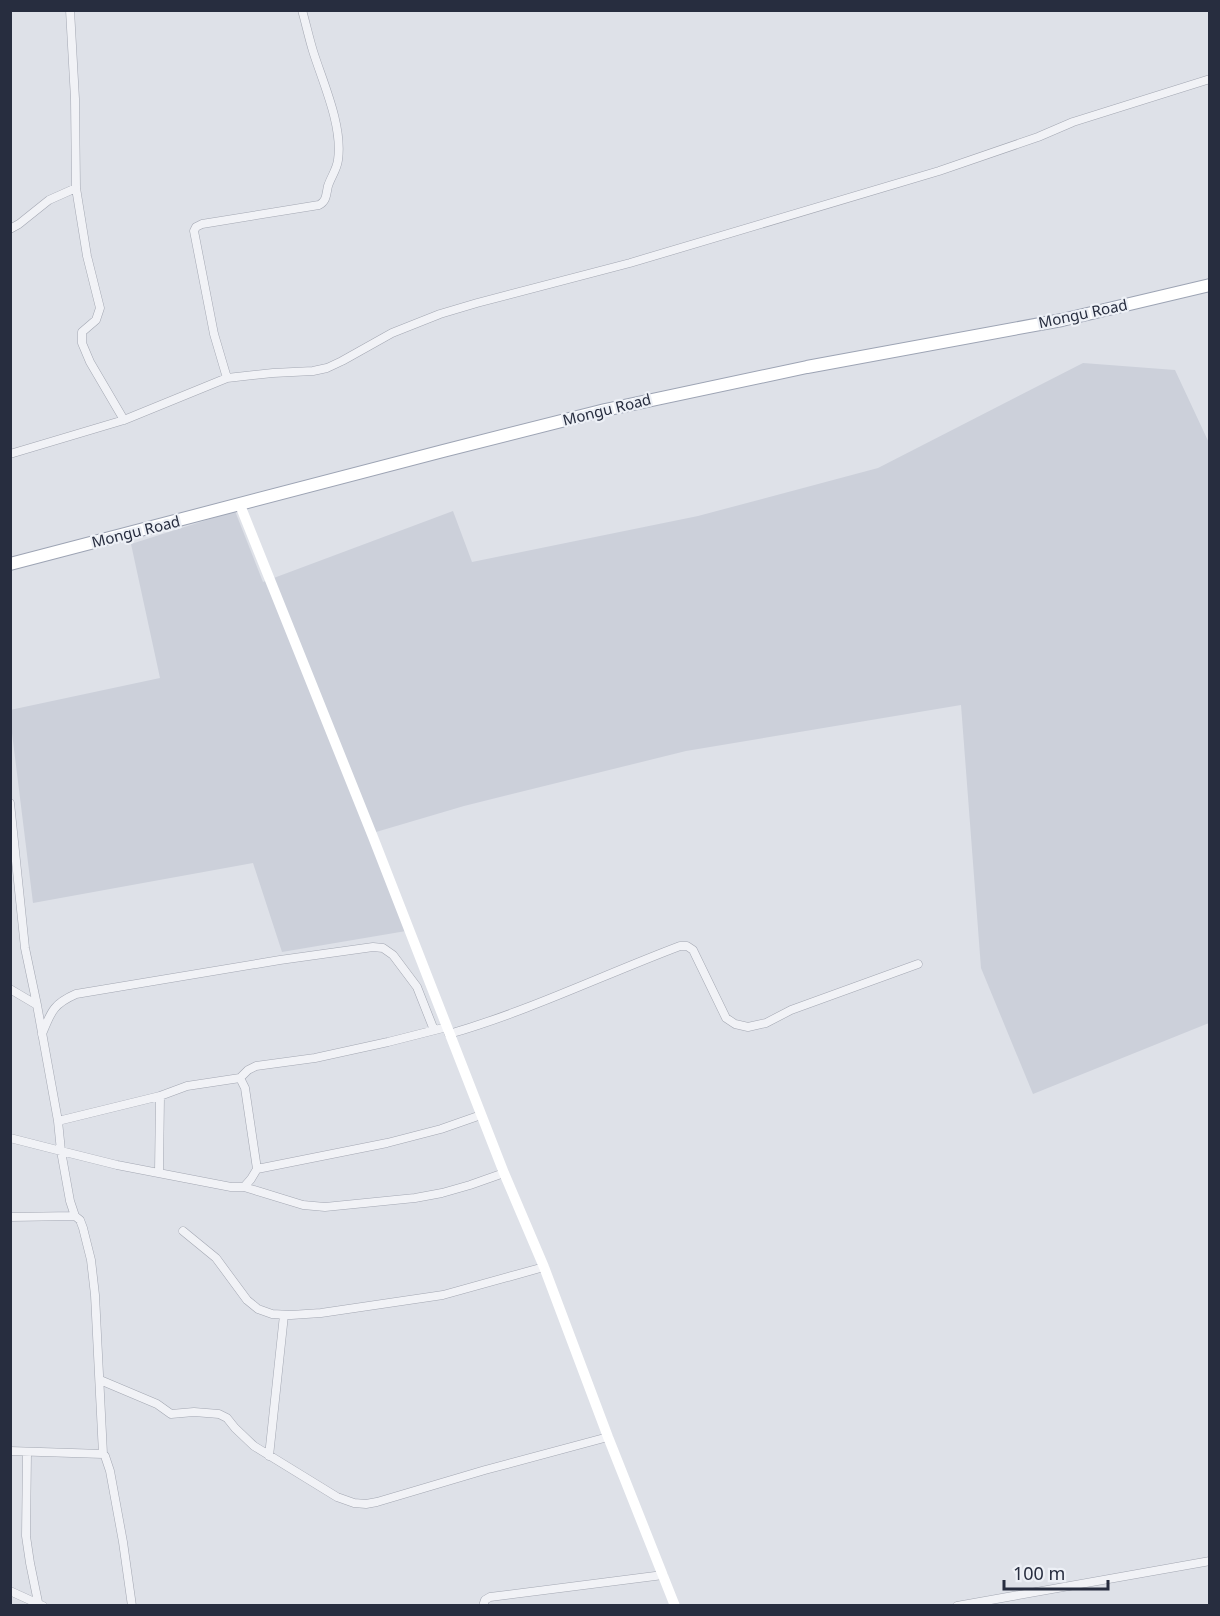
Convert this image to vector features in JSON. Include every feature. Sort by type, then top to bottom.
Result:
[{"type":"main road","name":"Mongu Road","points":[[10,564],[443,451],[668,396],[807,367],[1062,320],[1208,288]]},
{"type":"street","points":[[70,10],[75,99],[76,188],[87,256],[100,308],[96,320],[82,332],[82,344],[124,420]]},
{"type":"street","points":[[227,378],[214,334],[194,231],[196,227],[202,224],[319,206],[325,199],[336,169],[338,136],[302,10]]},
{"type":"street","points":[[10,454],[124,420],[227,378],[327,368],[392,333],[440,314],[630,263],[939,171],[1038,137],[1073,122],[1209,80]]},
{"type":"street","points":[[10,229],[49,200],[76,188]]},
{"type":"street","points":[[240,505],[675,1605]]},
{"type":"street","points":[[10,803],[25,948],[58,1121],[70,1201],[75,1216],[80,1220],[83,1228],[91,1260],[95,1295],[103,1454],[110,1471],[132,1605]]},
{"type":"street","points":[[58,1121],[160,1096],[187,1086],[240,1078],[256,1066],[315,1058],[434,1030],[473,1028],[680,946],[687,946],[693,950],[726,1018],[735,1024],[748,1027],[766,1023],[791,1010],[918,964]]},
{"type":"street","points":[[42,1035],[51,1013],[61,1001],[76,994],[373,947],[383,948],[393,955],[417,987],[434,1030]]},
{"type":"street","points":[[10,988],[36,1005]]},
{"type":"street","points":[[240,1078],[245,1088],[257,1169],[244,1187]]},
{"type":"street","points":[[159,1172],[160,1096]]},
{"type":"street","points":[[257,1169],[387,1143],[441,1129],[481,1115]]},
{"type":"street","points":[[10,1138],[117,1165],[231,1187],[244,1187],[303,1205],[325,1207],[405,1200],[442,1193],[504,1173]]},
{"type":"street","points":[[10,1217],[75,1216]]},
{"type":"street","points":[[183,1231],[216,1258],[248,1300],[258,1309],[272,1314],[321,1313],[443,1295],[543,1267]]},
{"type":"street","points":[[269,1456],[284,1315]]},
{"type":"street","points":[[100,1380],[158,1404],[171,1414],[194,1412],[219,1414],[227,1418],[254,1446],[269,1456],[337,1497],[354,1503],[377,1502],[608,1437]]},
{"type":"street","points":[[10,1452],[103,1454]]},
{"type":"street","points":[[27,1453],[26,1536],[30,1563],[41,1604]]},
{"type":"street","points":[[957,1605],[1209,1561]]},
{"type":"street","points":[[483,1605],[490,1597],[663,1575]]},
{"type":"street","points":[[10,1591],[41,1604]]},
{"type":"shaded area","points":[[1083,363],[1175,370],[1210,445],[1209,1023],[1033,1094],[981,968],[961,705],[686,751],[464,806],[376,832],[412,930],[282,952],[253,863],[33,903],[10,710],[160,678],[131,544],[235,511],[263,582],[453,511],[472,562],[698,516],[878,468]]}]
